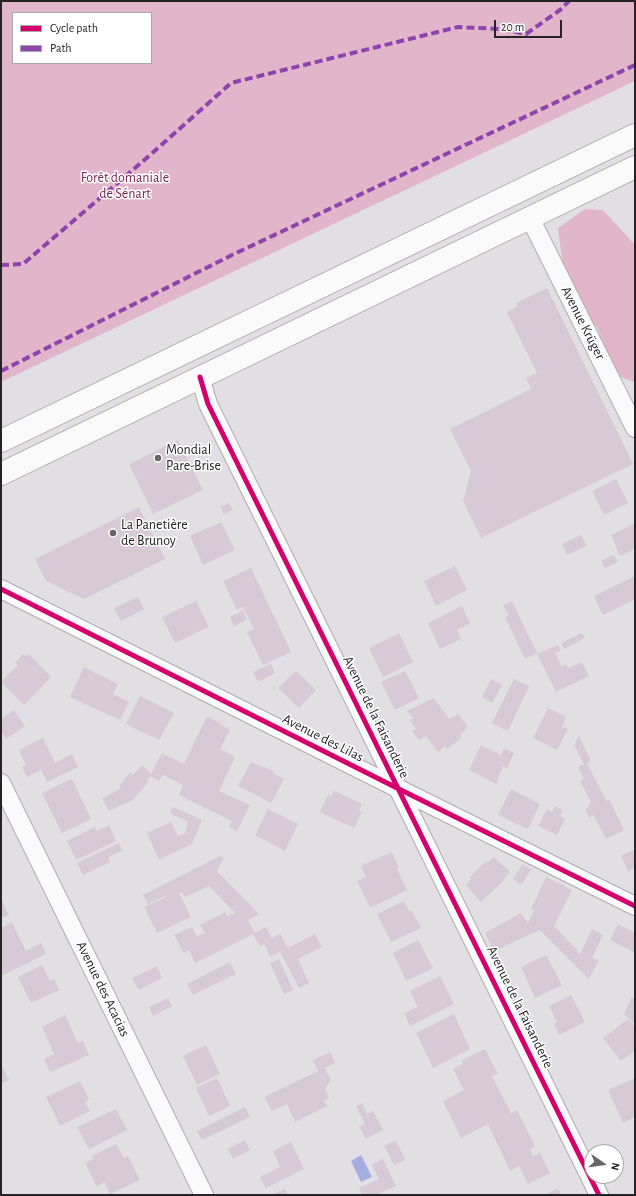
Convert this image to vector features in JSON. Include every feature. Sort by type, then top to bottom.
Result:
[{"type":"main road","points":[[1,441],[635,135]]},
{"type":"main road","points":[[1,474],[635,167]]},
{"type":"street","name":"Avenue Krüger","points":[[530,218],[635,428]]},
{"type":"street","name":"Avenue de la Faisanderie","points":[[200,377],[208,404],[599,1195]]},
{"type":"street","name":"Avenue des Lilas","points":[[1,590],[635,906]]},
{"type":"street","name":"Avenue des Acacias","points":[[1,783],[204,1195]]},
{"type":"green space","name":"Forêt domaniale de Sénart","points":[[1,1],[635,1],[635,81],[1,382]]},
{"type":"green space","points":[[585,209],[603,210],[635,245],[635,382],[617,376],[597,327],[568,306],[558,228]]},
{"type":"water","points":[[361,1155],[372,1177],[361,1182],[351,1161]]},
{"type":"building","points":[[547,288],[633,464],[481,538],[463,501],[471,471],[450,429],[531,389],[526,378],[537,373],[507,312],[518,306],[516,303]]},
{"type":"building","points":[[178,440],[203,490],[153,514],[129,464]]},
{"type":"building","points":[[616,479],[628,503],[604,515],[592,491]]},
{"type":"building","points":[[229,503],[233,510],[224,514],[220,507]]},
{"type":"building","points":[[139,507],[165,559],[84,599],[46,581],[35,559]]},
{"type":"building","points":[[221,522],[235,550],[203,565],[190,536]]},
{"type":"building","points":[[635,523],[635,549],[620,556],[611,535]]},
{"type":"building","points":[[581,535],[587,546],[567,555],[562,544]]},
{"type":"building","points":[[614,555],[618,562],[605,568],[601,561]]},
{"type":"building","points":[[455,566],[467,590],[436,606],[424,581]]},
{"type":"building","points":[[251,568],[291,652],[263,665],[247,632],[254,629],[243,607],[237,610],[223,581]]},
{"type":"building","points":[[635,576],[635,599],[603,615],[594,596]]},
{"type":"building","points":[[138,597],[144,609],[121,621],[114,608]]},
{"type":"building","points":[[196,601],[209,627],[175,643],[162,617]]},
{"type":"building","points":[[512,601],[537,653],[525,659],[505,617],[509,616],[503,605]]},
{"type":"building","points":[[462,606],[470,623],[457,630],[461,639],[440,649],[428,623]]},
{"type":"building","points":[[243,610],[247,619],[234,627],[230,617]]},
{"type":"building","points":[[399,633],[413,662],[383,677],[369,648]]},
{"type":"building","points":[[582,633],[585,638],[564,649],[561,643]]},
{"type":"building","points":[[558,645],[561,650],[555,653],[561,666],[566,664],[568,668],[582,662],[589,676],[556,692],[537,654]]},
{"type":"building","points":[[23,654],[26,656],[29,654],[51,677],[24,705],[1,682],[18,665],[15,663]]},
{"type":"building","points":[[271,664],[275,673],[258,682],[253,672]]},
{"type":"building","points":[[84,667],[118,684],[113,694],[129,702],[120,720],[70,697]]},
{"type":"building","points":[[296,671],[316,690],[299,708],[278,688]]},
{"type":"building","points":[[405,671],[419,698],[395,710],[381,682]]},
{"type":"building","points":[[491,679],[502,685],[492,703],[482,697]]},
{"type":"building","points":[[514,679],[529,686],[508,731],[492,723]]},
{"type":"building","points":[[140,696],[174,713],[159,740],[126,724]]},
{"type":"building","points":[[434,698],[449,719],[458,714],[467,725],[465,731],[460,735],[462,738],[447,749],[445,746],[438,752],[426,736],[419,740],[412,731],[416,729],[410,720],[413,718],[407,711]]},
{"type":"building","points":[[548,708],[566,717],[562,727],[568,729],[557,750],[533,738]]},
{"type":"building","points":[[14,710],[25,726],[6,739],[1,732],[1,719]]},
{"type":"building","points":[[207,716],[230,730],[220,749],[235,757],[219,791],[250,805],[237,831],[229,827],[232,821],[179,795],[183,785],[163,775],[159,781],[150,776],[145,786],[133,800],[109,811],[102,799],[121,788],[119,786],[130,773],[133,775],[142,765],[151,774],[162,753],[184,764]]},
{"type":"building","points":[[579,736],[591,761],[587,763],[607,802],[609,799],[624,830],[606,839],[593,814],[590,818],[585,811],[591,802],[580,781],[584,779],[578,767],[584,764],[574,745]]},
{"type":"building","points":[[43,738],[55,763],[72,754],[78,767],[47,782],[41,770],[27,777],[22,767],[26,765],[19,750]]},
{"type":"building","points":[[481,745],[501,755],[504,748],[514,753],[507,768],[503,766],[496,784],[469,770]]},
{"type":"building","points":[[251,762],[274,771],[273,773],[284,779],[271,803],[238,786]]},
{"type":"building","points":[[72,779],[91,819],[62,833],[42,793]]},
{"type":"building","points":[[511,789],[540,804],[528,829],[498,815]]},
{"type":"building","points":[[334,791],[362,804],[359,811],[362,812],[354,828],[320,812],[328,795],[331,797]]},
{"type":"building","points":[[555,806],[563,810],[560,816],[565,819],[557,835],[538,826],[547,809],[552,812]]},
{"type":"building","points":[[173,807],[202,820],[192,844],[159,860],[147,833],[171,822],[178,836],[185,833],[188,822],[170,813]]},
{"type":"building","points":[[268,809],[298,824],[285,851],[255,835]]},
{"type":"building","points":[[109,825],[116,841],[76,860],[67,841],[95,827],[97,831]]},
{"type":"building","points":[[119,843],[122,851],[108,857],[110,862],[83,875],[77,863]]},
{"type":"building","points":[[635,849],[635,868],[628,871],[621,856]]},
{"type":"building","points":[[392,852],[399,868],[397,869],[407,890],[370,908],[357,881],[366,877],[361,866]]},
{"type":"building","points":[[220,856],[224,857],[217,871],[259,914],[248,920],[255,933],[266,927],[272,938],[280,934],[288,948],[315,934],[322,947],[298,959],[309,983],[299,988],[280,952],[270,957],[264,944],[260,946],[253,934],[195,963],[189,950],[184,953],[174,935],[192,927],[197,936],[205,933],[200,925],[225,912],[227,916],[235,913],[209,886],[185,897],[182,892],[179,893],[191,917],[157,933],[144,907],[166,897],[165,896],[148,904],[143,895]]},
{"type":"building","points":[[494,857],[510,872],[505,879],[481,902],[466,885],[471,879],[469,878],[486,861],[488,862]]},
{"type":"building","points":[[522,865],[531,869],[521,885],[513,879]]},
{"type":"building","points":[[546,877],[572,890],[554,926],[577,950],[577,952],[580,954],[592,929],[603,935],[592,958],[599,960],[589,979],[540,930],[494,951],[485,933],[521,913],[528,923],[534,911],[531,909]]},
{"type":"building","points":[[1,899],[9,915],[1,918]]},
{"type":"building","points":[[404,901],[421,928],[391,942],[377,914]]},
{"type":"building","points":[[12,922],[26,951],[41,943],[46,954],[1,976],[1,928]]},
{"type":"building","points":[[618,924],[635,933],[635,953],[610,940]]},
{"type":"building","points":[[418,940],[433,968],[406,981],[393,953]]},
{"type":"building","points":[[546,955],[562,985],[535,998],[521,967]]},
{"type":"building","points":[[279,959],[293,990],[284,994],[270,963]]},
{"type":"building","points":[[230,962],[236,974],[193,995],[187,984]]},
{"type":"building","points":[[42,965],[50,981],[54,979],[59,990],[31,1003],[18,977]]},
{"type":"building","points":[[157,966],[162,978],[139,990],[132,978]]},
{"type":"building","points":[[440,976],[454,1004],[410,1026],[404,1013],[418,1007],[410,991]]},
{"type":"building","points":[[571,995],[585,1022],[559,1035],[554,1024],[557,1022],[549,1006]]},
{"type":"building","points":[[168,998],[172,1006],[153,1016],[149,1007]]},
{"type":"building","points":[[631,998],[635,999],[635,1025],[624,1014]]},
{"type":"building","points":[[454,1014],[470,1049],[433,1068],[416,1033]]},
{"type":"building","points":[[65,1015],[78,1043],[83,1041],[89,1055],[50,1072],[44,1059],[54,1054],[42,1027]]},
{"type":"building","points":[[628,1019],[635,1027],[635,1051],[621,1061],[603,1038]]},
{"type":"building","points":[[206,1045],[220,1074],[197,1085],[183,1056]]},
{"type":"building","points":[[485,1049],[498,1074],[492,1076],[511,1113],[517,1110],[535,1146],[530,1149],[533,1156],[540,1153],[550,1173],[528,1184],[519,1166],[510,1171],[488,1124],[461,1138],[443,1101],[464,1090],[453,1069],[463,1064],[461,1061]]},
{"type":"building","points":[[330,1052],[335,1063],[325,1068],[331,1080],[325,1089],[329,1098],[324,1101],[327,1106],[295,1122],[287,1104],[272,1111],[264,1097],[318,1071],[313,1060]]},
{"type":"building","points":[[1,1064],[9,1080],[1,1084]]},
{"type":"building","points":[[217,1078],[230,1106],[209,1116],[196,1088]]},
{"type":"building","points":[[635,1078],[635,1117],[623,1123],[608,1090]]},
{"type":"building","points":[[80,1081],[89,1099],[85,1102],[90,1111],[60,1126],[46,1097]]},
{"type":"building","points":[[362,1103],[367,1114],[373,1111],[383,1130],[366,1139],[359,1127],[365,1124],[356,1106]]},
{"type":"building","points":[[245,1107],[250,1117],[202,1140],[197,1131]]},
{"type":"building","points":[[116,1109],[127,1130],[89,1149],[77,1127]]},
{"type":"building","points":[[245,1140],[250,1150],[233,1159],[228,1149]]},
{"type":"building","points":[[396,1140],[405,1160],[394,1165],[384,1146]]},
{"type":"building","points":[[291,1142],[304,1169],[266,1188],[260,1177],[280,1167],[273,1151]]},
{"type":"building","points":[[116,1144],[124,1158],[128,1156],[140,1180],[110,1194],[104,1182],[97,1187],[85,1163],[94,1159],[92,1156]]},
{"type":"building","points":[[383,1159],[396,1186],[376,1195],[362,1195],[359,1188],[379,1179],[372,1165]]},
{"type":"building","points":[[558,1188],[561,1195],[546,1195]]},
{"type":"building","points":[[285,1189],[288,1195],[271,1195]]},
{"type":"marked path","points":[[1,265],[23,264],[149,156],[231,83],[458,27],[501,29],[526,34],[560,10],[569,1]]},
{"type":"marked path","points":[[1,371],[234,254],[635,65]]},
{"type":"cycle path","points":[[200,377],[208,404],[599,1195]]},
{"type":"cycle path","points":[[1,589],[635,906]]},
{"type":"place","name":"Mondial Pare-Brise","points":[[158,458]]},
{"type":"place","name":"La Panetière de Brunoy","points":[[113,533]]}]
